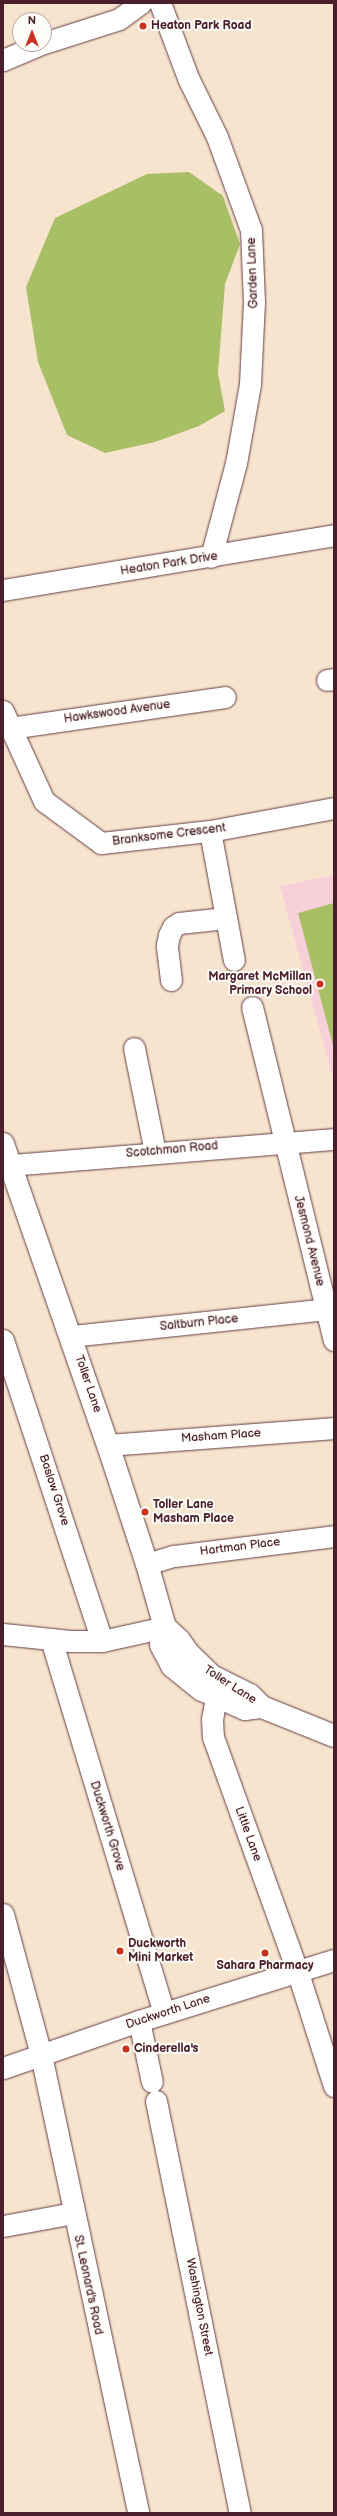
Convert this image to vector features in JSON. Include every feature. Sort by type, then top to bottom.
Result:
[{"type":"main road","name":"Toller Lane","points":[[3,1144],[71,1336],[148,1564],[165,1627],[198,1664],[212,1676],[250,1695],[262,1707],[334,1736]]},
{"type":"main road","name":"Toller Lane","points":[[165,1627],[161,1645],[172,1666],[193,1685],[216,1697],[245,1709],[262,1707]]},
{"type":"main road","points":[[216,1697],[236,1689]]},
{"type":"street","points":[[52,41],[119,19],[141,3]]},
{"type":"street","name":"Garden Lane","points":[[160,3],[188,78],[217,137],[251,230],[254,302],[250,384],[236,462],[211,557]]},
{"type":"street","points":[[3,60],[23,52]]},
{"type":"street","name":"Heaton Park Drive","points":[[3,590],[211,557],[334,535]]},
{"type":"street","name":"Hawkswood Avenue","points":[[7,719],[225,697]]},
{"type":"street","name":"Branksome Crescent","points":[[7,719],[44,802],[101,843],[210,831],[334,808]]},
{"type":"street","points":[[210,831],[234,960]]},
{"type":"street","points":[[171,980],[167,945],[169,935],[173,927],[179,923],[226,918]]},
{"type":"street","name":"Jesmond Avenue","points":[[252,1008],[334,1340]]},
{"type":"street","points":[[134,1048],[155,1152]]},
{"type":"street","name":"Scotchman Road","points":[[10,1165],[285,1141],[334,1139]]},
{"type":"street","name":"Saltburn Place","points":[[71,1336],[326,1309]]},
{"type":"street","name":"Baslow Grove","points":[[3,1340],[102,1641]]},
{"type":"street","name":"Masham Place","points":[[108,1445],[334,1428]]},
{"type":"street","name":"Hartman Place","points":[[148,1564],[174,1556],[334,1536]]},
{"type":"street","points":[[3,1634],[51,1639],[102,1641],[165,1627]]},
{"type":"street","name":"Duckworth Grove","points":[[51,1639],[164,2013]]},
{"type":"street","name":"Little Lane","points":[[216,1697],[212,1719],[213,1737],[297,1970],[334,2086]]},
{"type":"street","name":"St. Leonard's Road","points":[[3,1914],[41,2056],[73,2214],[138,2513]]},
{"type":"street","name":"Duckworth Lane","points":[[3,2068],[138,2021],[297,1970],[334,1960]]},
{"type":"street","name":"Washington Street","points":[[138,2021],[154,2092],[240,2513]]},
{"type":"street","points":[[3,2226],[73,2214]]},
{"type":"shaded area","name":"Margaret McMillan Primary School","points":[[334,875],[334,1082],[280,886]]},
{"type":"green space","points":[[189,172],[223,196],[240,244],[225,284],[218,373],[225,411],[199,426],[155,442],[105,453],[67,435],[38,362],[26,287],[55,218],[147,174]]},
{"type":"green space","points":[[334,903],[334,1049],[298,913]]},
{"type":"place","name":"Heaton Park Road","points":[[143,26]]},
{"type":"place","name":"Margaret McMillan Primary School","points":[[320,984]]},
{"type":"place","name":"Toller Lane Masham Place","points":[[145,1512]]},
{"type":"place","name":"Duckworth Mini Market","points":[[120,1951]]},
{"type":"place","name":"Sahara Pharmacy","points":[[265,1953]]},
{"type":"place","name":"Cinderella's","points":[[126,2049]]}]
